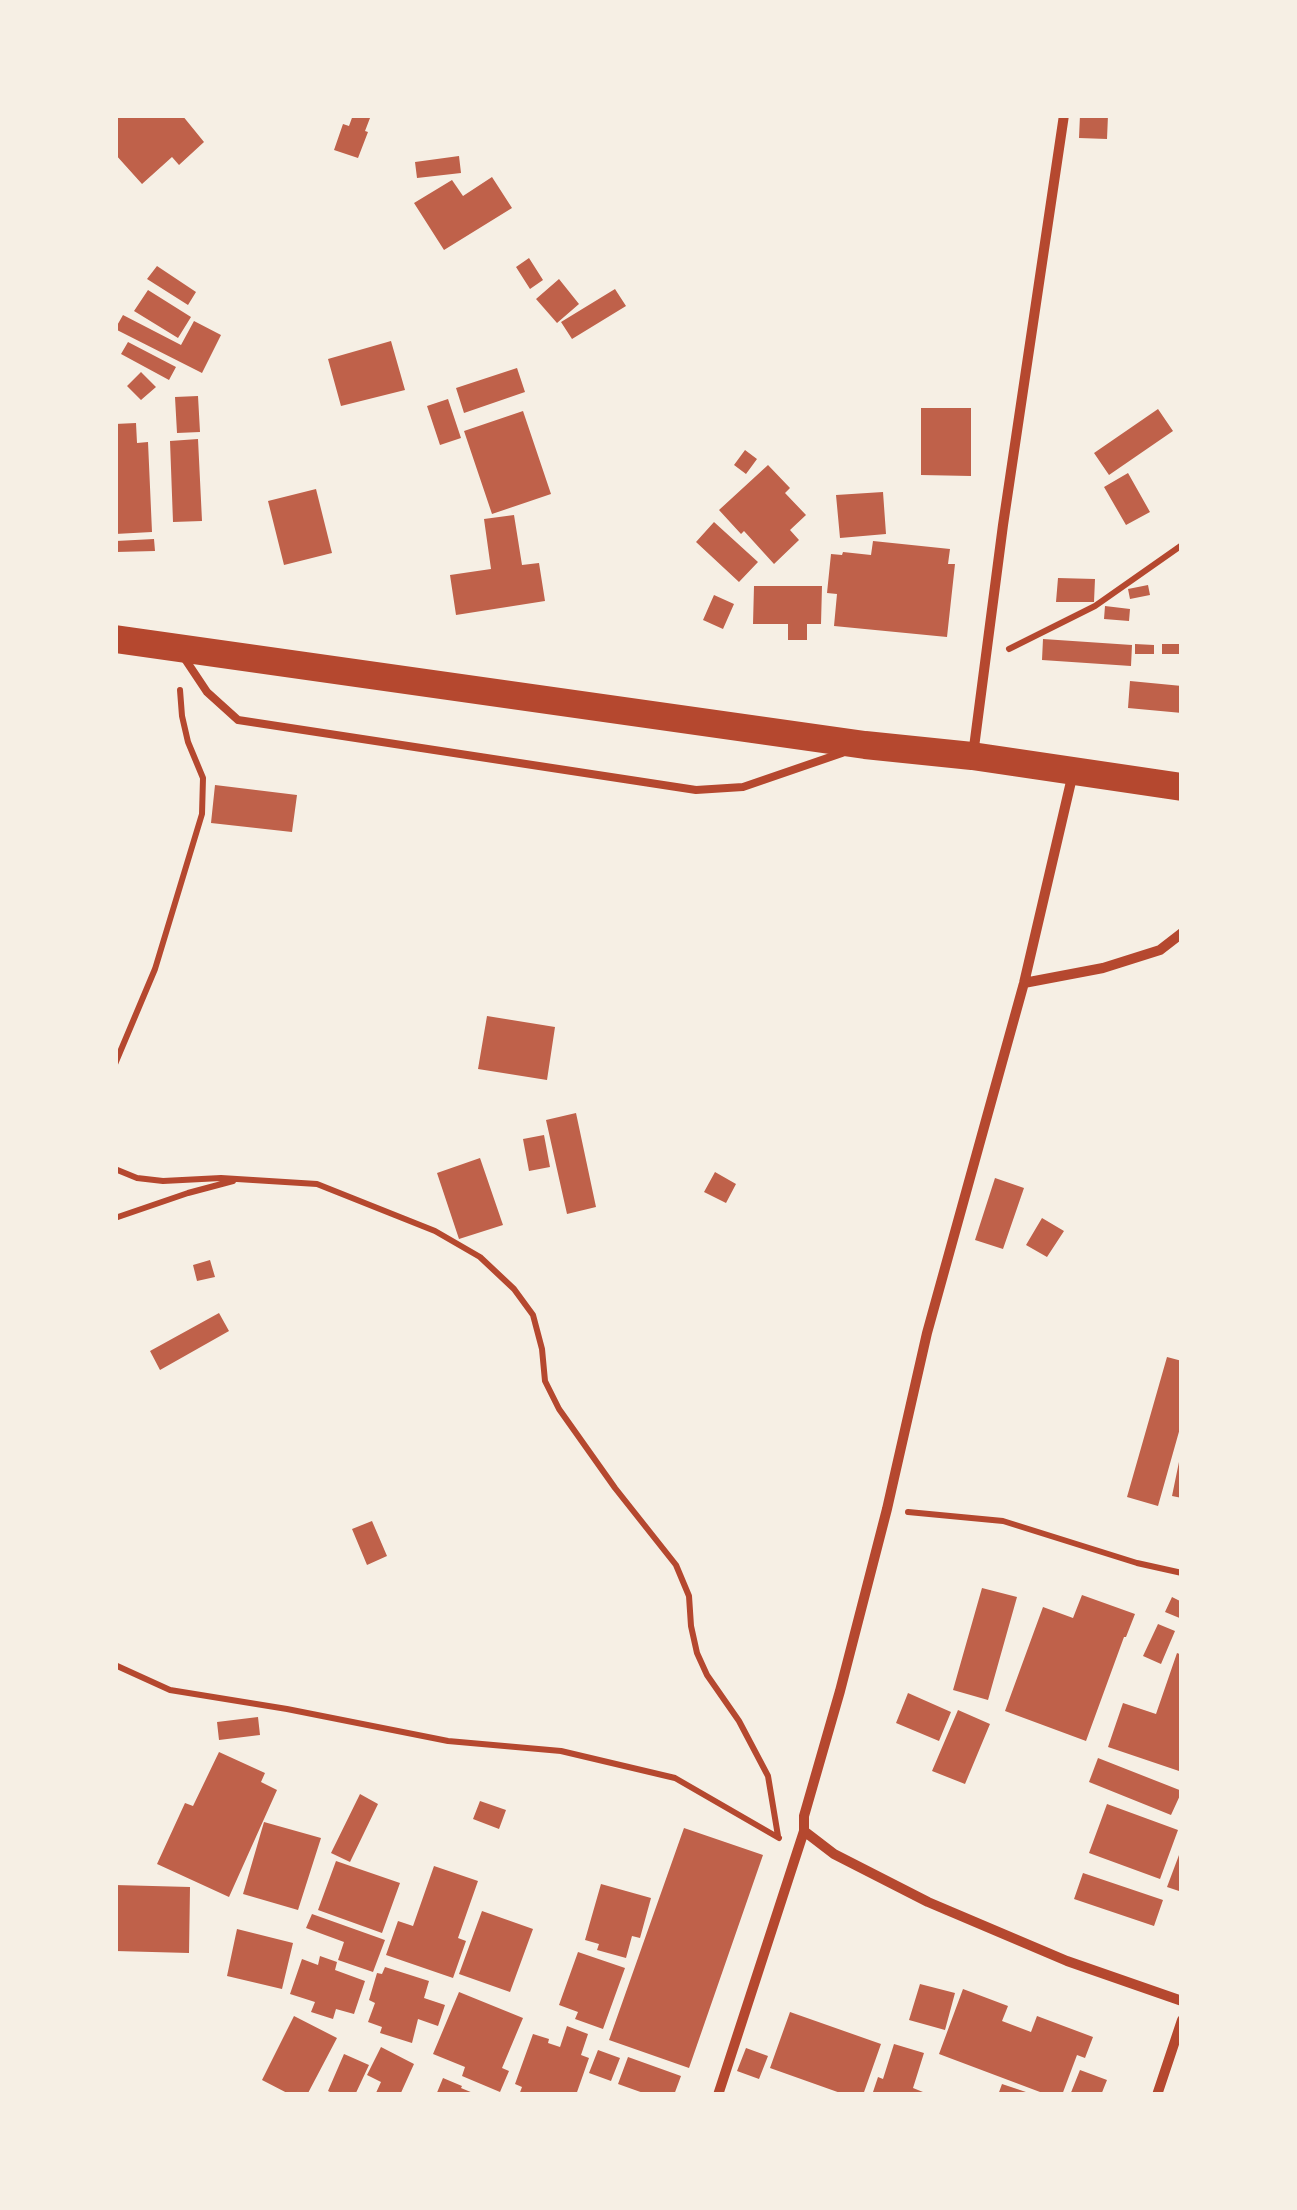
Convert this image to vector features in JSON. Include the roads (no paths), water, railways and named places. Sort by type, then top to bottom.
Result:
[{"type":"highway","points":[[115,639],[183,656],[972,756],[1182,787]]},
{"type":"street","points":[[972,756],[1064,115]]},
{"type":"street","points":[[718,2095],[804,1831],[804,1816],[887,1509],[928,1333],[1024,982],[1074,770]]},
{"type":"street","points":[[1024,982],[1103,968],[1160,950],[1182,932]]},
{"type":"street","points":[[804,1831],[834,1854],[928,1902],[1067,1961],[1182,2001]]},
{"type":"street","points":[[1157,2095],[1182,2020]]},
{"type":"lane","points":[[183,656],[207,692],[238,720],[696,790],[743,787],[865,744]]}]
